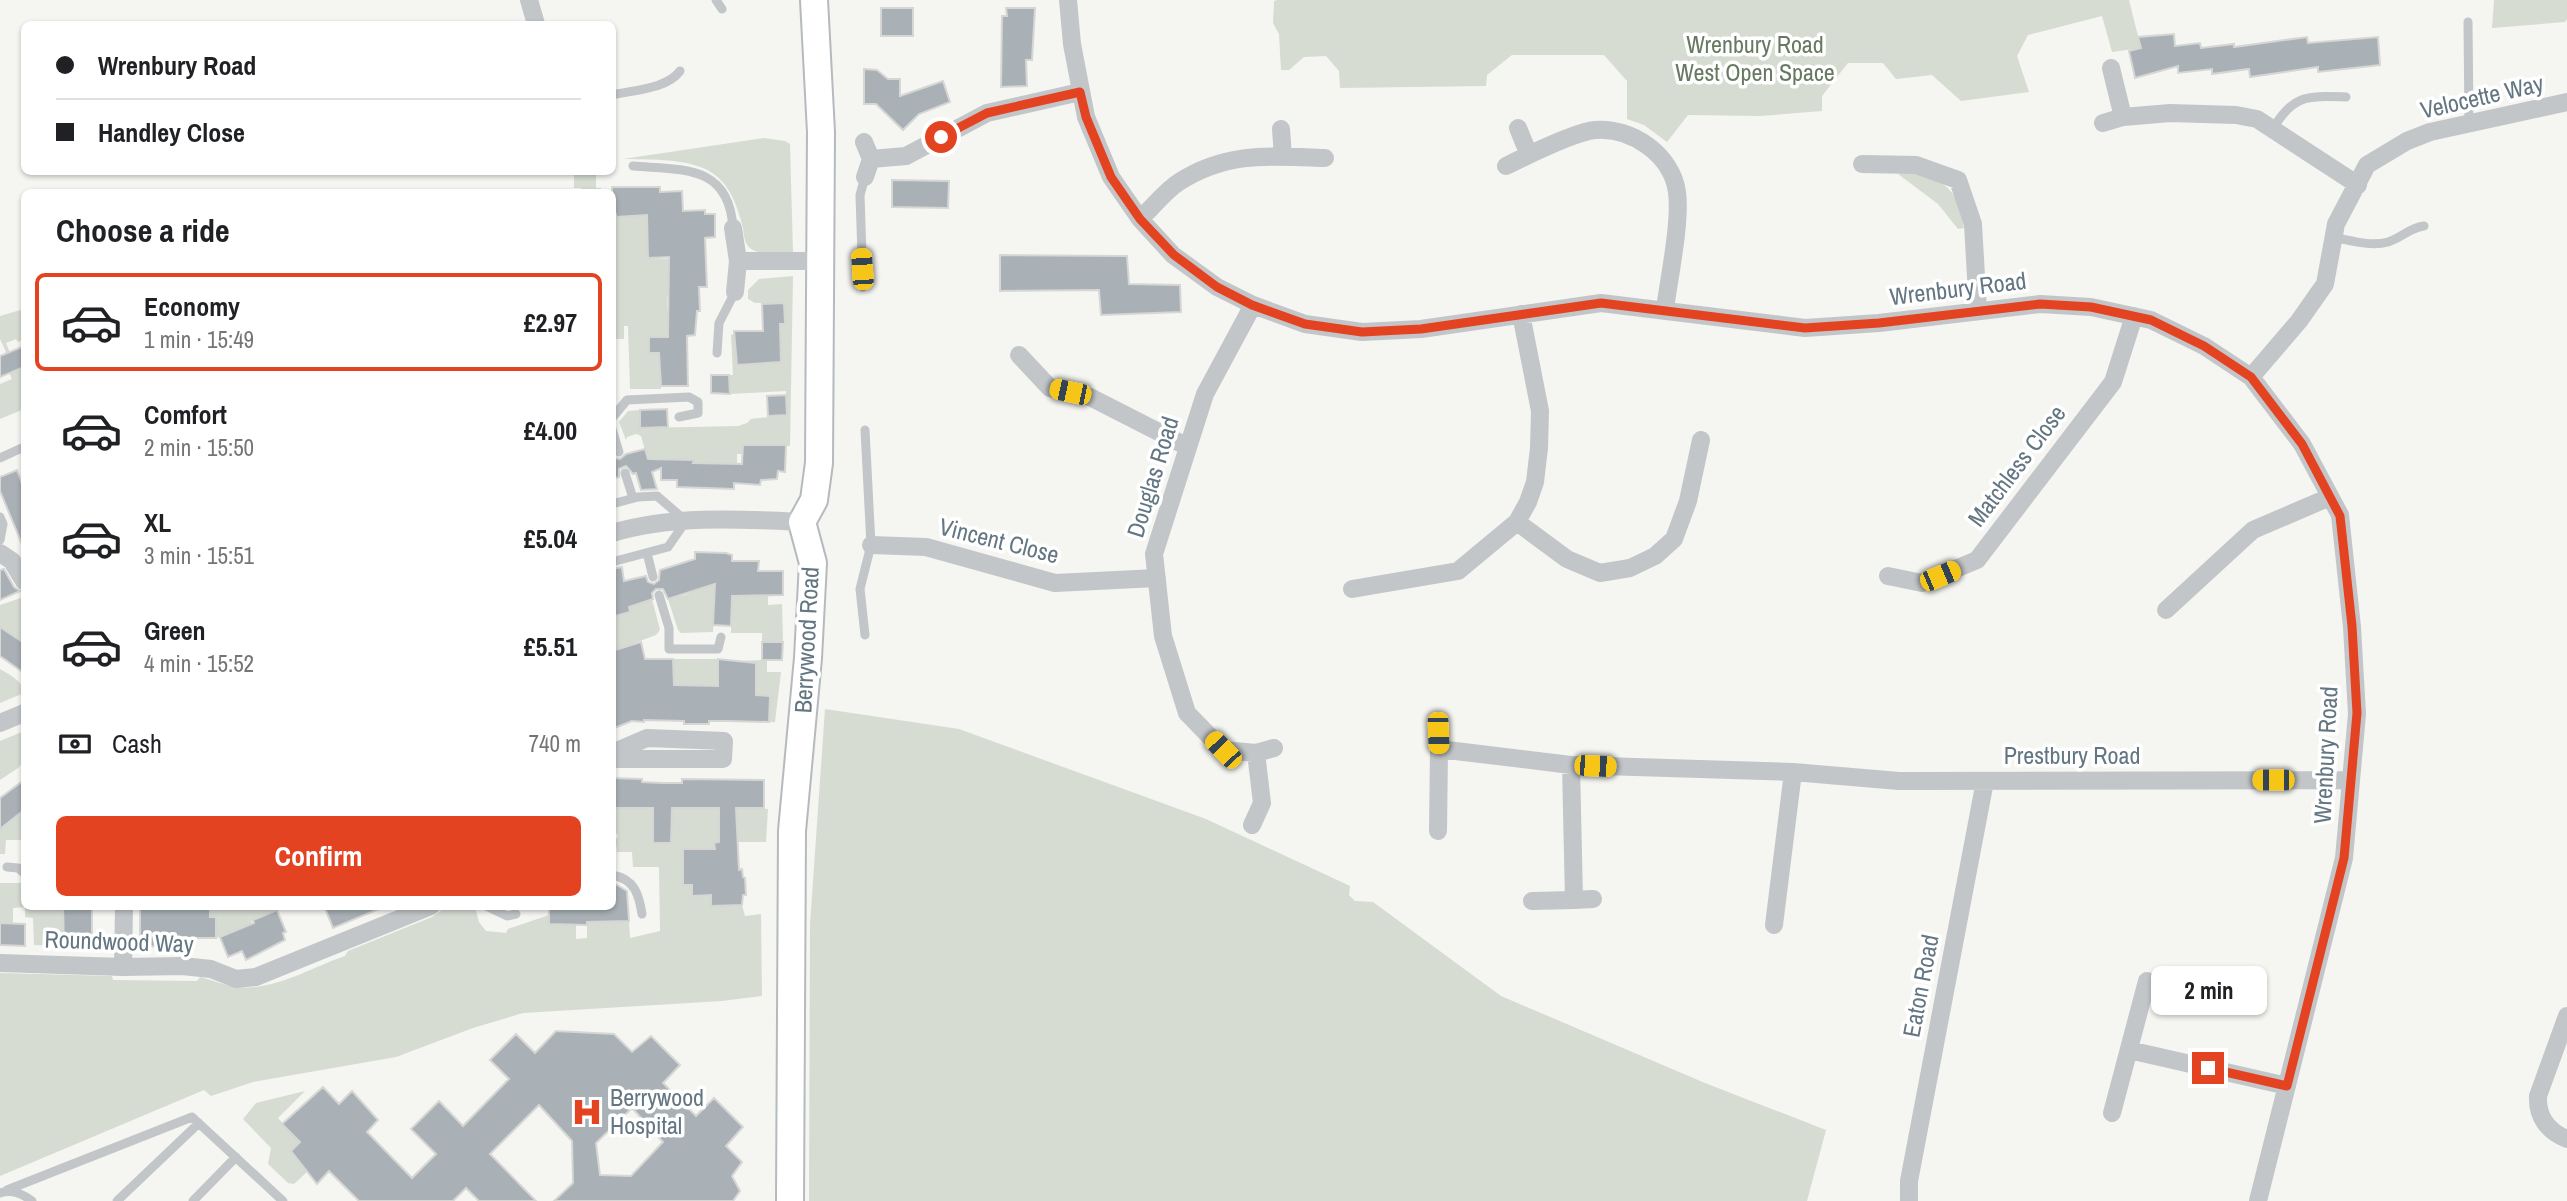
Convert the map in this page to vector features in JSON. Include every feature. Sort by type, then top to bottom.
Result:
[{"type":"street","points":[[529,0],[535,21]]},
{"type":"street","points":[[616,532],[642,524],[686,521],[802,523],[814,500],[819,463],[822,261],[821,132],[814,0]]},
{"type":"street","name":"Wrenbury Road","points":[[1068,0],[1072,44],[1086,117],[1111,177],[1140,219],[1174,255],[1217,287],[1252,305],[1305,324],[1362,332],[1421,329],[1601,303],[1805,328],[1879,323],[2040,304],[2091,307],[2151,320],[2204,346],[2251,377],[2302,444],[2340,516],[2352,626],[2357,713],[2344,858],[2258,1201]]},
{"type":"street","points":[[2111,68],[2123,117]]},
{"type":"street","points":[[871,159],[906,156],[987,113],[1080,92]]},
{"type":"street","name":"Velocette Way","points":[[2251,377],[2300,321],[2325,284],[2332,237],[2342,209],[2367,165],[2407,141],[2430,132],[2567,102]]},
{"type":"street","points":[[2103,123],[2123,117],[2170,113],[2236,115],[2258,119],[2358,185]]},
{"type":"street","points":[[1518,128],[1529,155]]},
{"type":"street","points":[[1281,129],[1283,157]]},
{"type":"street","points":[[1506,166],[1593,130],[1623,133],[1649,145],[1660,158],[1677,190],[1665,309]]},
{"type":"street","points":[[864,142],[871,159],[865,177]]},
{"type":"street","points":[[1140,219],[1177,183],[1214,163],[1249,157],[1325,158]]},
{"type":"street","points":[[1862,164],[1916,164],[1958,180],[1973,224],[1978,311]]},
{"type":"street","points":[[733,228],[738,261],[735,292]]},
{"type":"street","points":[[738,261],[822,261]]},
{"type":"street","name":"Douglas Road","points":[[1252,305],[1205,394],[1154,554],[1163,636],[1187,713],[1223,750],[1265,751],[1262,803],[1252,825]]},
{"type":"street","points":[[1352,589],[1458,571],[1517,522],[1535,482],[1540,411],[1521,314]]},
{"type":"street","name":"Matchless Close","points":[[1888,576],[1922,583],[1977,560],[2113,382],[2134,316]]},
{"type":"street","points":[[1019,355],[1050,388],[1090,397],[1188,447]]},
{"type":"street","points":[[1517,522],[1566,559],[1600,573],[1630,568],[1656,556],[1674,539],[1688,501],[1701,440]]},
{"type":"street","points":[[2166,610],[2253,530],[2330,497]]},
{"type":"street","name":"Berrywood Road","points":[[790,1201],[792,831],[808,658],[813,563],[802,523]]},
{"type":"street","name":"Vincent Close","points":[[871,545],[926,547],[1055,583],[1157,578]]},
{"type":"street","points":[[0,553],[12,561],[21,577]]},
{"type":"street","points":[[0,723],[21,714]]},
{"type":"street","points":[[616,751],[647,738],[724,741],[723,760],[616,760]]},
{"type":"street","name":"Prestbury Road","points":[[1438,831],[1438,741],[1571,765],[1793,772],[1899,782],[2351,780]]},
{"type":"street","points":[[1571,765],[1574,900]]},
{"type":"street","points":[[1774,925],[1793,772]]},
{"type":"street","name":"Eaton Road","points":[[1909,1201],[1909,1181],[1985,781]]},
{"type":"street","points":[[1532,901],[1593,899]]},
{"type":"street","points":[[123,967],[124,910]]},
{"type":"street","name":"Roundwood Way","points":[[0,962],[123,967],[182,966],[211,969],[236,979],[256,977],[421,910]]},
{"type":"street","points":[[2112,1112],[2147,981]]},
{"type":"street","points":[[2567,1016],[2538,1096],[2537,1110],[2542,1120],[2567,1139]]},
{"type":"street","points":[[2129,1050],[2287,1086]]},
{"type":"lane","points":[[2468,22],[2469,124]]},
{"type":"lane","points":[[616,94],[675,78],[680,71]]},
{"type":"lane","points":[[2273,129],[2287,108],[2296,101],[2310,97],[2346,97]]},
{"type":"lane","points":[[633,166],[698,171],[720,188],[732,211],[733,228]]},
{"type":"lane","points":[[863,287],[860,195],[865,177]]},
{"type":"lane","points":[[2332,237],[2377,244],[2389,242],[2424,226]]},
{"type":"lane","points":[[717,353],[719,323],[735,292]]},
{"type":"lane","points":[[616,413],[627,400],[689,397],[698,402],[698,413],[679,417]]},
{"type":"lane","points":[[865,430],[871,545],[860,589],[865,635]]},
{"type":"lane","points":[[616,440],[620,452]]},
{"type":"lane","points":[[0,458],[21,448]]},
{"type":"lane","points":[[625,473],[633,498]]},
{"type":"lane","points":[[616,503],[657,496],[686,521],[668,547],[616,561]]},
{"type":"lane","points":[[0,517],[3,524],[0,540]]},
{"type":"lane","points":[[647,553],[653,577]]},
{"type":"lane","points":[[659,595],[669,628],[669,649],[718,649],[721,637]]},
{"type":"lane","points":[[7,867],[21,870]]},
{"type":"lane","points":[[616,877],[629,882],[639,893],[642,914]]},
{"type":"lane","points":[[494,910],[507,916],[516,914]]},
{"type":"lane","points":[[4,1191],[192,1117],[279,1200]]},
{"type":"lane","points":[[117,1201],[199,1123]]},
{"type":"lane","points":[[193,1201],[236,1157]]},
{"type":"lane","points":[[4,1191],[25,1196],[32,1201]]},
{"type":"green space","name":"Wrenbury Road West Open Space","points":[[2129,0],[2141,48],[2112,52],[2102,16],[2028,35],[2017,56],[2029,92],[1961,101],[1932,75],[1896,79],[1883,63],[1848,63],[1822,96],[1822,111],[1760,116],[1688,115],[1667,142],[1644,125],[1627,119],[1627,81],[1604,55],[1512,55],[1487,75],[1486,86],[1340,88],[1339,71],[1326,56],[1304,57],[1289,70],[1281,70],[1279,34],[1273,23],[1274,1]]},
{"type":"green space","points":[[2494,0],[2567,0],[2567,19],[2565,22],[2492,28]]},
{"type":"green space","points":[[764,138],[790,144],[793,252],[764,253],[750,248],[745,241],[741,219],[730,193],[712,172],[684,163],[623,159]]},
{"type":"green space","points":[[1916,172],[1937,180],[1950,191],[1959,206],[1964,228],[1958,229],[1938,204],[1898,174]]},
{"type":"green space","points":[[574,175],[596,175],[596,188],[601,189],[581,189],[574,188]]},
{"type":"green space","points":[[683,210],[684,215],[647,239],[648,258],[669,259],[669,271],[699,296],[667,296],[667,310],[674,336],[649,337],[649,353],[660,353],[661,389],[630,389],[628,326],[624,326],[624,339],[616,339],[616,214],[617,217],[630,216],[630,213]]},
{"type":"green space","points":[[793,276],[790,446],[764,445],[763,454],[737,454],[737,464],[699,463],[693,466],[693,460],[648,461],[641,436],[636,434],[626,440],[619,422],[628,411],[640,410],[641,428],[738,426],[751,419],[787,415],[786,391],[730,394],[729,375],[733,375],[731,335],[734,334],[737,365],[781,362],[780,324],[784,303],[755,303],[748,299],[748,290],[759,279]]},
{"type":"green space","points":[[21,310],[21,340],[18,342],[16,339],[6,343],[17,370],[21,368],[21,410],[0,419],[0,384],[12,379],[2,355],[6,352],[0,339],[0,316]]},
{"type":"green space","points":[[690,578],[731,579],[733,594],[737,596],[768,596],[768,605],[782,604],[783,642],[762,642],[762,633],[731,633],[731,607],[714,606],[713,632],[681,633],[668,599],[689,594]]},
{"type":"green space","points":[[21,598],[21,642],[10,637],[10,633],[0,630],[0,605]]},
{"type":"green space","points":[[652,599],[660,630],[656,635],[616,650],[616,615],[629,607]]},
{"type":"green space","points":[[673,659],[718,659],[720,686],[684,686],[673,696]]},
{"type":"green space","points":[[767,660],[767,672],[781,672],[775,722],[769,722],[770,696],[756,695],[738,678],[738,661]]},
{"type":"green space","points":[[0,669],[19,682],[21,694],[0,703]]},
{"type":"green space","points":[[825,709],[959,729],[1206,819],[1350,886],[1349,895],[1355,901],[1373,902],[1501,996],[1705,1083],[1826,1130],[1807,1201],[809,1201],[810,924]]},
{"type":"green space","points":[[21,732],[21,764],[0,780],[0,741]]},
{"type":"green space","points":[[616,807],[653,808],[654,843],[671,842],[671,808],[718,808],[719,842],[715,843],[715,855],[711,849],[683,849],[683,885],[692,885],[692,896],[711,895],[711,906],[742,905],[745,916],[761,914],[762,996],[722,1001],[523,1013],[473,1028],[396,1057],[253,1082],[211,1096],[204,1090],[0,1176],[0,973],[112,976],[113,980],[197,981],[200,977],[236,987],[265,986],[345,956],[348,951],[432,917],[442,910],[476,910],[479,922],[486,931],[506,933],[508,929],[549,915],[549,924],[576,921],[576,939],[587,938],[587,921],[629,921],[630,938],[660,931],[659,867],[633,867],[632,852],[617,852]]},
{"type":"green space","points":[[737,808],[768,809],[766,842],[736,842]]},
{"type":"green space","points":[[21,812],[21,840],[6,840],[5,854],[0,854],[0,825],[11,821],[10,817]]},
{"type":"green space","points":[[0,883],[21,883],[21,907],[13,908],[13,923],[0,923]]},
{"type":"green space","points":[[25,910],[63,910],[64,946],[34,945],[33,918],[25,917]]},
{"type":"green space","points":[[210,910],[274,910],[251,921],[252,924],[216,938]]},
{"type":"green space","points":[[305,1091],[278,1118],[300,1142],[291,1151],[307,1172],[294,1184],[288,1183],[268,1164],[271,1148],[243,1119],[256,1103]]},
{"type":"building","points":[[881,8],[913,8],[913,36],[881,36]]},
{"type":"building","points":[[1006,8],[1035,8],[1032,60],[1026,60],[1027,86],[1001,87],[1002,16],[1007,16]]},
{"type":"building","points":[[2174,34],[2175,46],[2200,43],[2201,48],[2234,44],[2234,47],[2307,37],[2308,43],[2378,37],[2380,65],[2318,72],[2318,67],[2250,77],[2249,69],[2212,74],[2212,69],[2178,73],[2178,66],[2135,78],[2129,51],[2141,48],[2138,37]]},
{"type":"building","points":[[864,69],[877,70],[888,79],[900,79],[900,96],[943,81],[950,102],[919,114],[903,130],[876,104],[864,104]]},
{"type":"building","points":[[892,180],[949,181],[948,208],[892,207]]},
{"type":"building","points":[[660,187],[660,192],[682,191],[683,211],[705,210],[705,214],[715,214],[715,237],[705,238],[707,287],[699,287],[700,311],[697,311],[695,335],[687,336],[688,386],[661,386],[659,353],[649,353],[649,337],[668,337],[669,257],[648,258],[647,215],[616,217],[616,189],[612,189]]},
{"type":"building","points":[[1000,255],[1127,256],[1129,284],[1180,285],[1181,312],[1101,315],[1099,290],[1000,291]]},
{"type":"building","points":[[784,303],[785,324],[780,324],[781,362],[737,365],[734,331],[763,331],[762,304]]},
{"type":"building","points":[[21,347],[21,368],[0,377],[0,356]]},
{"type":"building","points":[[711,375],[729,375],[730,394],[711,393]]},
{"type":"building","points":[[786,395],[787,415],[768,416],[767,396]]},
{"type":"building","points":[[667,409],[668,427],[640,428],[640,410]]},
{"type":"building","points":[[743,445],[786,445],[785,472],[778,471],[777,479],[761,480],[760,485],[734,483],[734,489],[677,487],[677,480],[661,480],[661,468],[652,472],[657,489],[641,490],[636,473],[633,474],[626,466],[619,469],[619,477],[616,478],[616,458],[645,449],[648,459],[742,464]]},
{"type":"building","points":[[17,470],[21,481],[21,542],[0,491],[0,477]]},
{"type":"building","points":[[695,552],[726,553],[732,555],[732,561],[759,561],[758,571],[783,571],[783,595],[732,596],[731,626],[713,625],[715,584],[668,599],[663,589],[656,589],[652,593],[653,599],[629,607],[630,612],[616,616],[616,568],[622,567],[624,581],[646,576],[648,582],[654,584],[659,580],[660,570],[695,559]]},
{"type":"building","points":[[4,569],[14,587],[20,591],[0,600],[0,570]]},
{"type":"building","points":[[0,627],[21,641],[21,671],[0,656]]},
{"type":"building","points":[[641,642],[645,659],[673,659],[674,685],[718,686],[718,659],[756,663],[756,695],[770,696],[769,722],[709,721],[709,724],[684,724],[684,721],[644,720],[616,727],[616,650]]},
{"type":"building","points":[[762,642],[783,642],[782,660],[762,660]]},
{"type":"building","points":[[616,778],[663,783],[682,783],[682,779],[764,780],[764,808],[736,808],[739,870],[742,869],[745,878],[746,895],[743,895],[742,905],[711,906],[711,895],[692,896],[692,885],[683,885],[683,849],[715,849],[714,843],[719,842],[719,808],[672,808],[671,843],[653,843],[653,808],[616,808]]},
{"type":"building","points":[[21,782],[21,812],[0,829],[0,798]]},
{"type":"building","points":[[616,884],[627,891],[629,921],[587,922],[587,925],[549,924],[549,910],[616,910]]},
{"type":"building","points":[[63,910],[92,910],[92,946],[64,946]]},
{"type":"building","points":[[140,910],[210,910],[210,917],[216,917],[216,938],[169,938],[169,947],[140,946]]},
{"type":"building","points":[[277,910],[286,932],[283,933],[285,940],[246,960],[242,951],[228,957],[220,937]]},
{"type":"building","points":[[326,910],[377,910],[333,928]]},
{"type":"building","points":[[0,923],[25,924],[25,946],[0,945]]},
{"type":"building","name":"Berrywood Hospital","points":[[556,1031],[614,1034],[632,1052],[651,1036],[680,1065],[663,1083],[696,1116],[714,1098],[743,1127],[726,1146],[742,1162],[732,1176],[740,1191],[733,1201],[554,1201],[573,1183],[572,1141],[539,1105],[490,1154],[536,1201],[479,1201],[466,1188],[453,1201],[359,1201],[329,1171],[317,1184],[291,1151],[300,1142],[282,1124],[323,1087],[339,1104],[352,1091],[378,1120],[367,1132],[412,1178],[436,1154],[411,1129],[439,1101],[463,1126],[509,1079],[490,1060],[516,1034],[535,1053]],"holes":[[[632,1108],[663,1142],[631,1176],[600,1175],[596,1143]]]},
{"type":"place","name":"Berrywood Hospital","points":[[587,1112]]},
{"type":"route","points":[[941,137],[987,113],[1080,92],[1098,150],[1111,177],[1140,219],[1174,255],[1217,287],[1252,305],[1305,324],[1362,332],[1421,329],[1601,303],[1805,328],[1879,323],[2040,304],[2091,307],[2151,320],[2204,346],[2251,377],[2302,444],[2340,516],[2352,626],[2357,713],[2344,858],[2287,1086],[2208,1068]]}]
